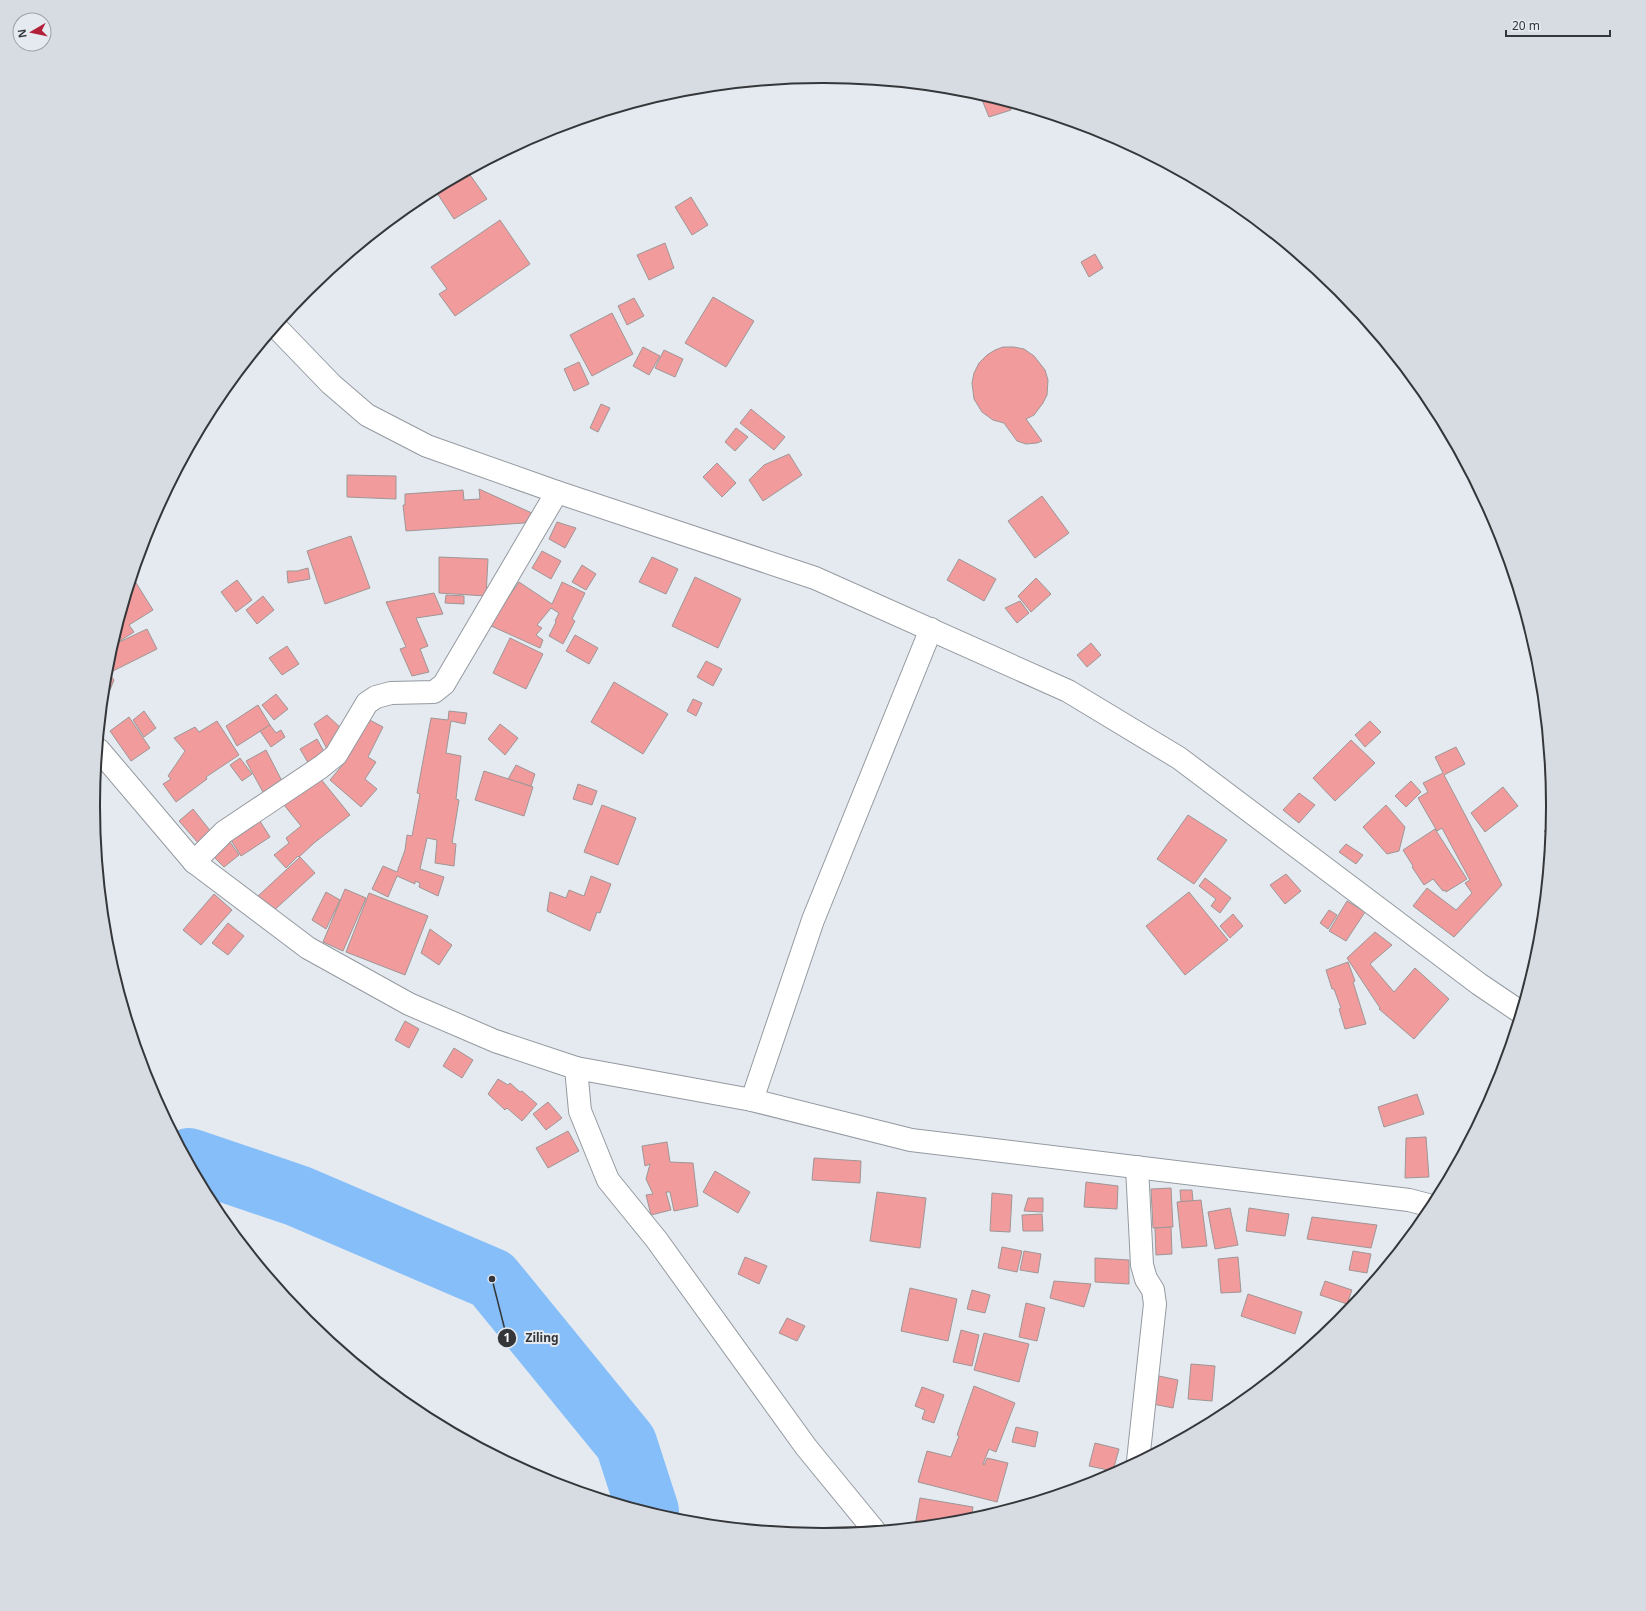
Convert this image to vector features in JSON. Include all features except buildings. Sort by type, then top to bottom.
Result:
[{"type":"street","points":[[279,330],[331,384],[367,415],[427,446],[557,492],[815,578],[1068,691],[1179,758],[1479,984],[1516,1009]]},
{"type":"street","points":[[194,862],[224,832],[321,768],[336,755],[367,703],[376,697],[392,694],[434,692],[444,684],[557,492]]},
{"type":"street","points":[[752,1100],[813,920],[931,629]]},
{"type":"street","points":[[102,754],[194,862],[308,948],[409,1004],[496,1041],[576,1068],[752,1100],[911,1140],[1409,1200],[1426,1204]]},
{"type":"street","points":[[576,1068],[580,1111],[608,1180],[656,1239],[806,1446],[871,1526]]},
{"type":"street","points":[[1137,1167],[1142,1265],[1146,1279],[1153,1290],[1155,1304],[1139,1455]]},
{"type":"waterway","points":[[194,1161],[298,1196],[492,1279],[626,1443],[646,1505]]},
{"type":"place","name":"Ziling","points":[[492,1279]]}]
